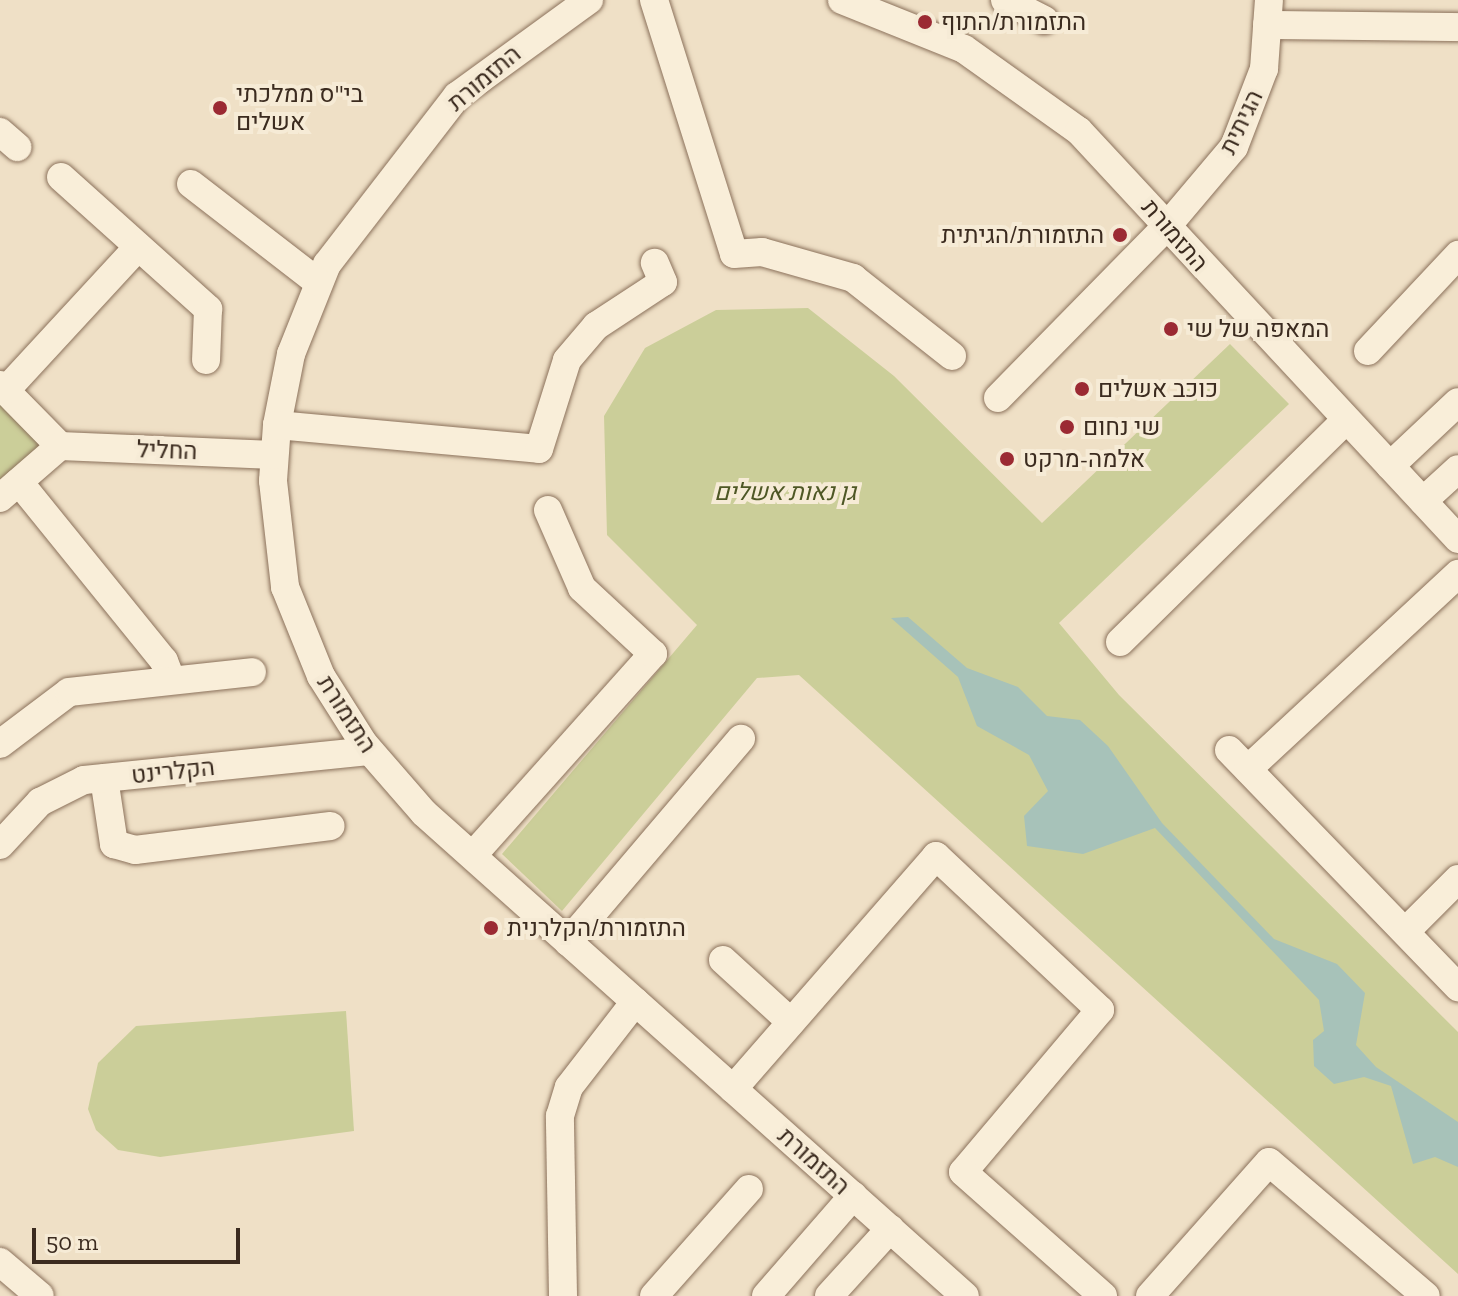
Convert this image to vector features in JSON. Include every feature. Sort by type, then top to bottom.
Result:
[{"type":"street","name":"התזמורת","points":[[589,0],[457,96],[342,238],[318,282],[291,354],[277,425],[274,455],[285,587],[321,676],[369,751],[473,855],[568,942],[965,1296]]},
{"type":"street","points":[[654,0],[734,254],[762,252],[853,278],[952,356]]},
{"type":"street","name":"התזמורת","points":[[844,0],[1008,74],[1079,131],[1345,421],[1458,539]]},
{"type":"street","points":[[1005,0],[1044,20]]},
{"type":"street","points":[[1268,12],[1458,27]]},
{"type":"street","name":"הגיתית","points":[[998,398],[1168,225],[1234,147],[1258,92],[1268,12]]},
{"type":"street","points":[[61,177],[208,309],[206,360]]},
{"type":"street","points":[[191,184],[318,282]]},
{"type":"street","points":[[138,247],[3,388],[60,446],[10,490],[164,661],[171,679]]},
{"type":"street","points":[[1368,351],[1458,255]]},
{"type":"street","points":[[277,425],[539,449],[567,360],[596,326],[663,282],[655,263]]},
{"type":"street","points":[[1390,466],[1458,402]]},
{"type":"street","points":[[1120,642],[1345,421]]},
{"type":"street","name":"החליל","points":[[60,446],[274,455]]},
{"type":"street","points":[[1423,501],[1458,469]]},
{"type":"street","points":[[473,855],[653,654],[582,588],[548,510]]},
{"type":"street","points":[[1458,574],[1238,760],[1407,930],[1458,987]]},
{"type":"street","points":[[0,744],[69,692],[252,672]]},
{"type":"street","points":[[568,942],[741,739]]},
{"type":"street","name":"הקלרינט","points":[[0,845],[40,802],[104,778],[369,751]]},
{"type":"street","points":[[104,778],[114,844],[135,850],[331,826]]},
{"type":"street","points":[[733,1089],[936,856],[1100,1010],[963,1172],[1103,1296]]},
{"type":"street","points":[[1407,930],[1458,879]]},
{"type":"street","points":[[723,960],[791,1022]]},
{"type":"street","points":[[563,1296],[560,1116],[569,1087],[635,1002]]},
{"type":"street","points":[[1150,1296],[1269,1162],[1426,1296]]},
{"type":"street","points":[[654,1296],[749,1189]]},
{"type":"street","points":[[766,1296],[853,1196]]},
{"type":"street","points":[[829,1296],[890,1229]]},
{"type":"street","points":[[0,1262],[40,1296]]},
{"type":"green space","name":"גן נאות אשלים","points":[[808,308],[894,376],[1042,523],[1230,344],[1289,404],[1059,623],[1119,695],[1458,1032],[1458,1274],[799,675],[757,678],[562,911],[502,854],[697,625],[607,535],[604,416],[645,348],[716,310]]},
{"type":"green space","points":[[0,398],[48,447],[0,489]]},
{"type":"green space","points":[[346,1011],[354,1131],[160,1157],[118,1150],[96,1130],[88,1109],[98,1063],[136,1026]]},
{"type":"water","points":[[908,617],[967,668],[1018,687],[1047,716],[1080,720],[1108,746],[1162,823],[1274,939],[1337,964],[1365,993],[1356,1045],[1376,1067],[1458,1122],[1458,1167],[1435,1157],[1413,1164],[1391,1086],[1364,1077],[1334,1084],[1314,1066],[1313,1040],[1324,1031],[1319,1000],[1155,828],[1083,854],[1027,846],[1024,816],[1048,791],[1029,755],[977,726],[958,677],[891,618]]},
{"type":"place","name":"התזמורת/התוף","points":[[925,22]]},
{"type":"place","name":"בי\"ס ממלכתי אשלים","points":[[220,108]]},
{"type":"place","name":"התזמורת/הגיתית","points":[[1120,235]]},
{"type":"place","name":"המאפה של שי","points":[[1171,329]]},
{"type":"place","name":"כוכב אשלים","points":[[1082,389]]},
{"type":"place","name":"שי נחום","points":[[1067,427]]},
{"type":"place","name":"אלמה-מרקט","points":[[1007,459]]},
{"type":"place","name":"התזמורת/הקלרנית","points":[[491,928]]}]
